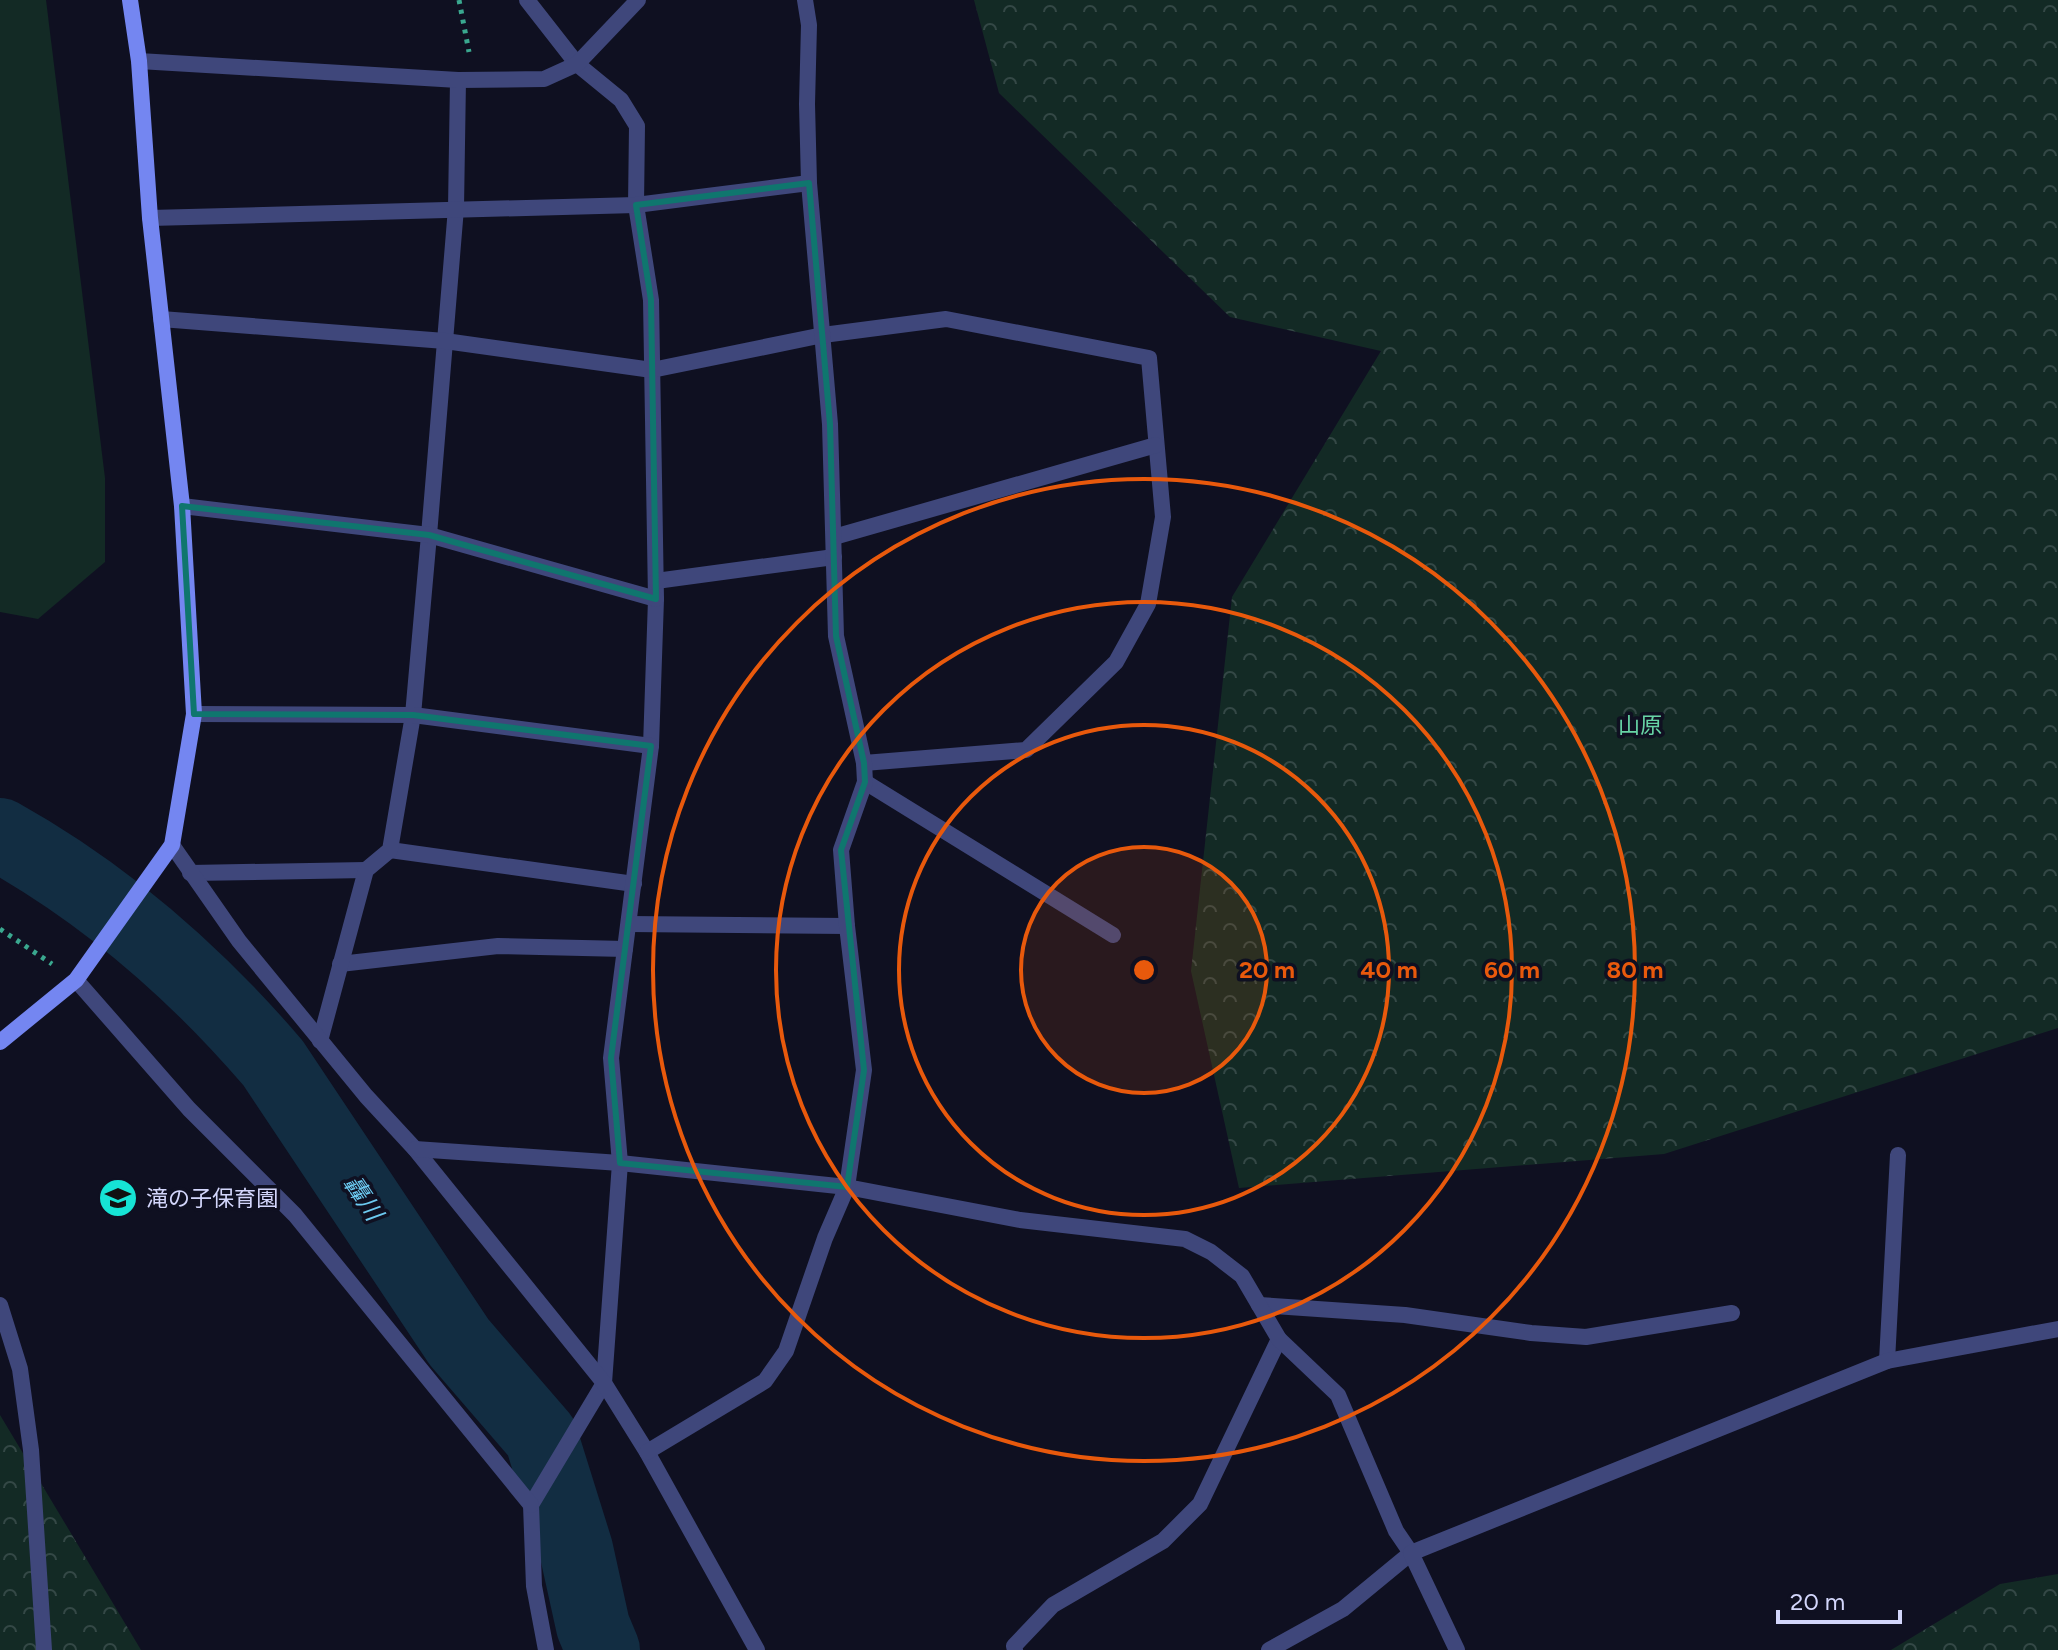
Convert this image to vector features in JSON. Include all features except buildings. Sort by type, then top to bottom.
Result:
[{"type":"street","points":[[0,1042],[76,980],[172,845],[194,714],[182,506],[150,218],[139,61],[130,0]]},
{"type":"street","points":[[527,0],[577,64],[621,100],[637,126],[636,205],[651,300],[656,581],[651,746],[611,1058],[620,1163],[604,1383],[531,1505],[534,1586],[546,1650]]},
{"type":"street","points":[[139,61],[466,80],[544,79],[577,64],[638,0]]},
{"type":"street","points":[[647,1452],[765,1381],[786,1351],[825,1238],[847,1187],[864,1070],[841,850],[865,782],[864,763],[836,636],[830,424],[809,183],[809,25],[805,0]]},
{"type":"street","points":[[320,1041],[366,870],[390,850],[413,715],[466,80]]},
{"type":"street","points":[[150,218],[636,205],[809,183]]},
{"type":"street","points":[[161,319],[445,341],[652,370],[823,335],[946,319],[1149,358],[1163,517],[1148,604],[1116,662],[1026,750],[864,763]]},
{"type":"street","points":[[834,537],[1156,445]]},
{"type":"street","points":[[182,506],[429,535],[656,599]]},
{"type":"street","points":[[656,581],[834,557]]},
{"type":"street","points":[[194,714],[413,715],[651,746]]},
{"type":"street","points":[[865,782],[1113,935]]},
{"type":"street","points":[[172,845],[239,941],[320,1041],[415,1149],[604,1383],[647,1452],[757,1650]]},
{"type":"street","points":[[390,850],[634,884]]},
{"type":"street","points":[[190,873],[366,870]]},
{"type":"street","points":[[629,924],[847,926]]},
{"type":"street","points":[[340,964],[498,946],[625,949]]},
{"type":"street","points":[[76,980],[189,1109],[295,1215],[531,1505]]},
{"type":"street","points":[[415,1149],[620,1163],[847,1187],[1020,1220],[1185,1239],[1211,1252],[1242,1276],[1279,1339],[1338,1395],[1396,1531],[1411,1553],[1457,1650]]},
{"type":"street","points":[[1887,1361],[1898,1155]]},
{"type":"street","points":[[0,1305],[20,1369],[31,1450],[44,1650]]},
{"type":"street","points":[[1259,1305],[1405,1315],[1531,1333],[1586,1337],[1732,1313]]},
{"type":"street","points":[[1269,1650],[1343,1609],[1411,1553],[1887,1361],[2058,1329]]},
{"type":"street","points":[[1015,1650],[1014,1646],[1053,1605],[1163,1541],[1200,1504],[1279,1339]]},
{"type":"path","points":[[459,0],[466,80]]},
{"type":"path","points":[[0,929],[76,980]]},
{"type":"highlighted area","points":[[809,183],[830,424],[836,636],[864,763],[865,782],[841,850],[864,1070],[847,1187],[620,1163],[611,1058],[651,746],[413,715],[194,714],[182,506],[429,535],[656,599],[651,300],[636,205]]},
{"type":"green space","points":[[0,0],[46,0],[105,478],[105,562],[38,619],[0,612]]},
{"type":"green space","name":"山原","points":[[974,0],[2058,0],[2058,1028],[1664,1154],[1239,1188],[1191,971],[1232,597],[1381,351],[1230,317],[999,93]]},
{"type":"green space","points":[[0,1415],[141,1650],[0,1650]]},
{"type":"green space","points":[[2058,1574],[2058,1650],[1891,1650],[2000,1584]]},
{"type":"waterway","name":"轟川","points":[[0,835],[76,882],[146,937],[212,997],[273,1063],[459,1342],[541,1437],[576,1549],[593,1626],[603,1650]]},
{"type":"place","name":"滝の子保育園","points":[[118,1198]]}]
